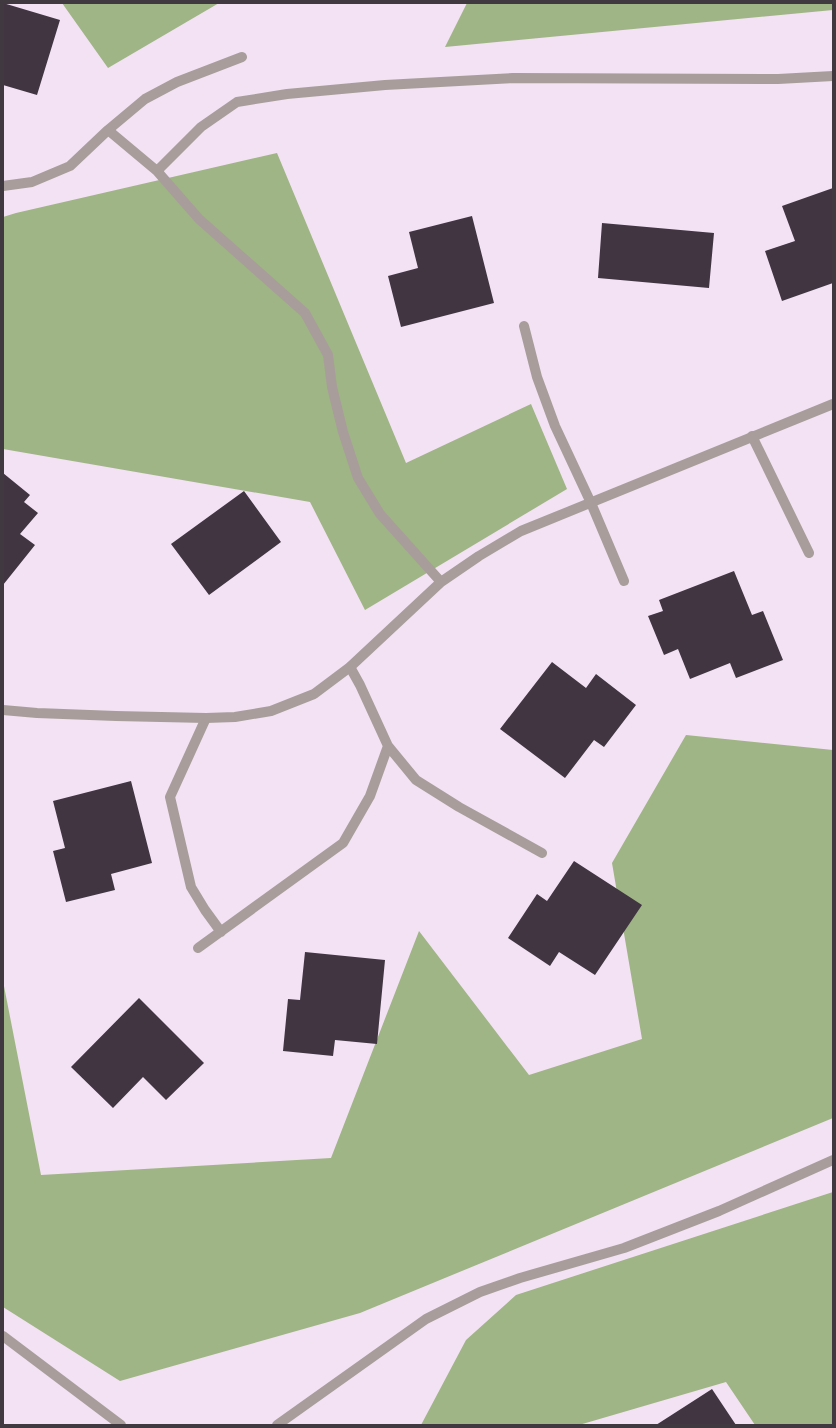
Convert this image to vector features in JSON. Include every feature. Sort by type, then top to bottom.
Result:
[{"type":"street","points":[[3,186],[32,182],[70,166],[108,130],[146,99],[177,82],[242,57]]},
{"type":"street","points":[[157,171],[201,127],[238,102],[287,94],[385,85],[513,78],[778,79],[833,76]]},
{"type":"street","points":[[108,130],[157,171],[199,218],[305,313],[328,355],[332,387],[343,432],[358,478],[380,514],[441,582]]},
{"type":"street","points":[[524,326],[538,377],[555,426],[591,503],[624,581]]},
{"type":"street","points":[[3,710],[108,716],[206,718],[235,717],[271,711],[314,694],[350,667],[441,582],[479,556],[521,531],[833,404]]},
{"type":"street","points":[[752,436],[809,553]]},
{"type":"street","points":[[350,667],[360,685],[388,746],[416,780],[459,808],[542,853]]},
{"type":"street","points":[[206,718],[170,797],[191,887],[221,932]]},
{"type":"street","points":[[198,948],[343,843],[370,796],[388,746]]},
{"type":"street","points":[[276,1425],[426,1319],[480,1292],[520,1278],[624,1248],[719,1211],[833,1160]]},
{"type":"street","points":[[3,1336],[121,1425]]},
{"type":"green space","points":[[62,3],[219,3],[108,68]]},
{"type":"green space","points":[[467,3],[833,3],[833,10],[445,47]]},
{"type":"green space","points":[[277,153],[406,463],[531,404],[567,489],[365,610],[310,502],[3,449],[3,217]]},
{"type":"green space","points":[[686,735],[833,750],[833,1118],[360,1313],[120,1381],[3,1307],[3,981],[41,1175],[331,1158],[419,931],[529,1075],[642,1039],[612,863]]},
{"type":"green space","points":[[833,1192],[833,1425],[755,1425],[726,1382],[579,1425],[421,1425],[466,1340],[516,1295]]},
{"type":"building","points":[[3,3],[60,20],[37,95],[3,85]]},
{"type":"building","points":[[833,188],[833,283],[782,301],[765,251],[795,241],[782,206]]},
{"type":"building","points":[[472,216],[494,303],[401,327],[388,276],[418,268],[409,232]]},
{"type":"building","points":[[602,223],[714,233],[709,288],[598,278]]},
{"type":"building","points":[[3,473],[30,495],[24,502],[38,513],[20,534],[35,545],[3,585]]},
{"type":"building","points":[[244,491],[281,542],[209,595],[171,544]]},
{"type":"building","points":[[734,571],[752,615],[763,611],[783,660],[736,678],[730,663],[690,679],[678,649],[664,655],[648,616],[663,611],[659,600]]},
{"type":"building","points":[[552,662],[586,688],[596,674],[636,705],[604,747],[594,740],[565,778],[500,729]]},
{"type":"building","points":[[131,781],[152,863],[111,874],[115,890],[66,902],[53,851],[65,848],[53,801]]},
{"type":"building","points":[[574,861],[642,905],[595,975],[559,952],[550,966],[508,938],[537,894],[547,901]]},
{"type":"building","points":[[305,952],[385,960],[377,1044],[335,1040],[333,1056],[283,1051],[288,999],[300,1000]]},
{"type":"building","points":[[139,998],[204,1063],[166,1100],[143,1077],[113,1108],[71,1067]]},
{"type":"building","points":[[712,1389],[736,1425],[656,1425]]}]
